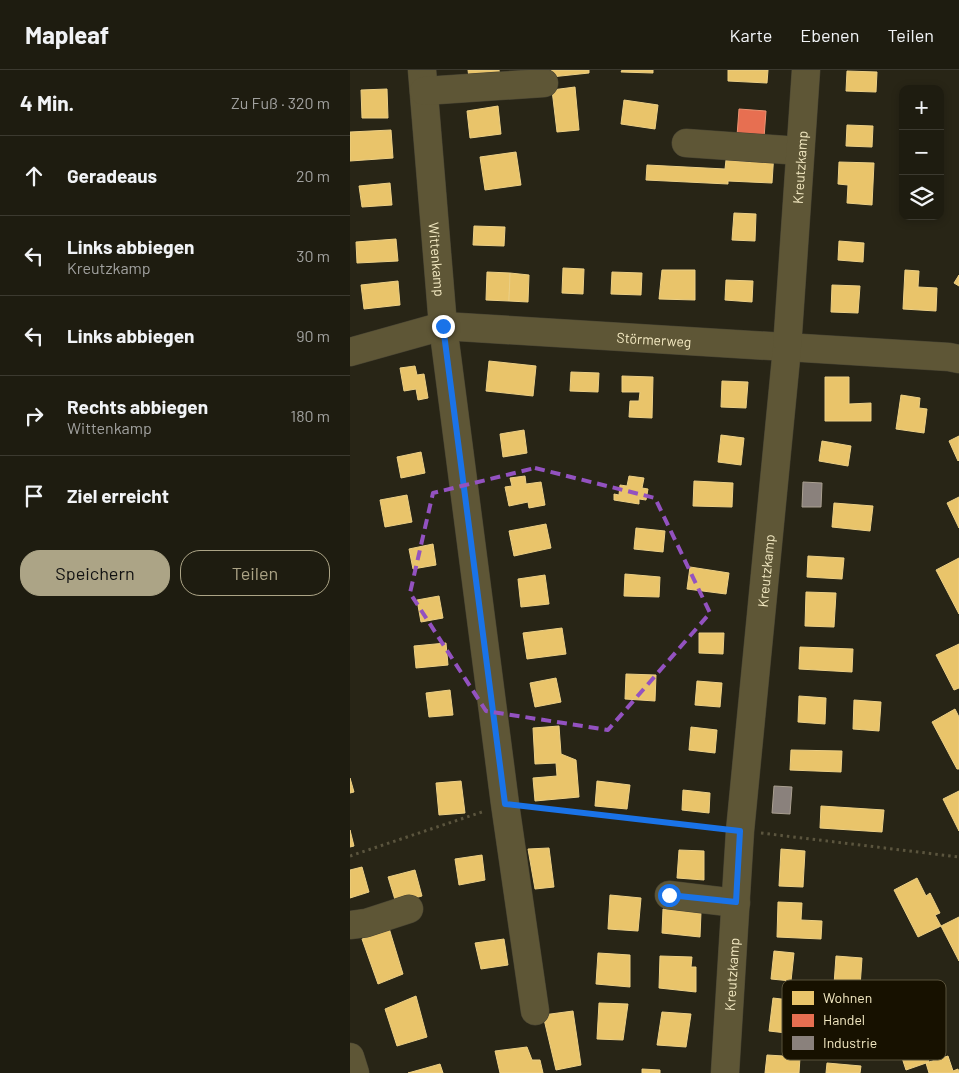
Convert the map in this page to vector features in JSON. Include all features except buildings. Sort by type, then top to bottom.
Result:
[{"type":"street","name":"Kreutzkamp","points":[[725,1073],[740,831],[787,348],[806,70]]},
{"type":"street","points":[[423,80],[544,83]]},
{"type":"street","name":"Wittenkamp","points":[[423,80],[443,326],[505,804],[535,1011]]},
{"type":"street","points":[[686,142],[800,151]]},
{"type":"street","name":"Störmerweg","points":[[350,352],[443,326],[959,359]]},
{"type":"street","points":[[669,895],[736,902]]},
{"type":"street","points":[[350,925],[366,923],[409,909]]},
{"type":"street","points":[[350,1057],[355,1073]]},
{"type":"path","points":[[350,856],[505,804],[959,857]]},
{"type":"highlighted area","points":[[535,468],[655,498],[710,613],[608,730],[486,711],[410,593],[433,493]]},
{"type":"route","points":[[443,326],[505,804],[740,831],[736,902],[669,895]]}]
